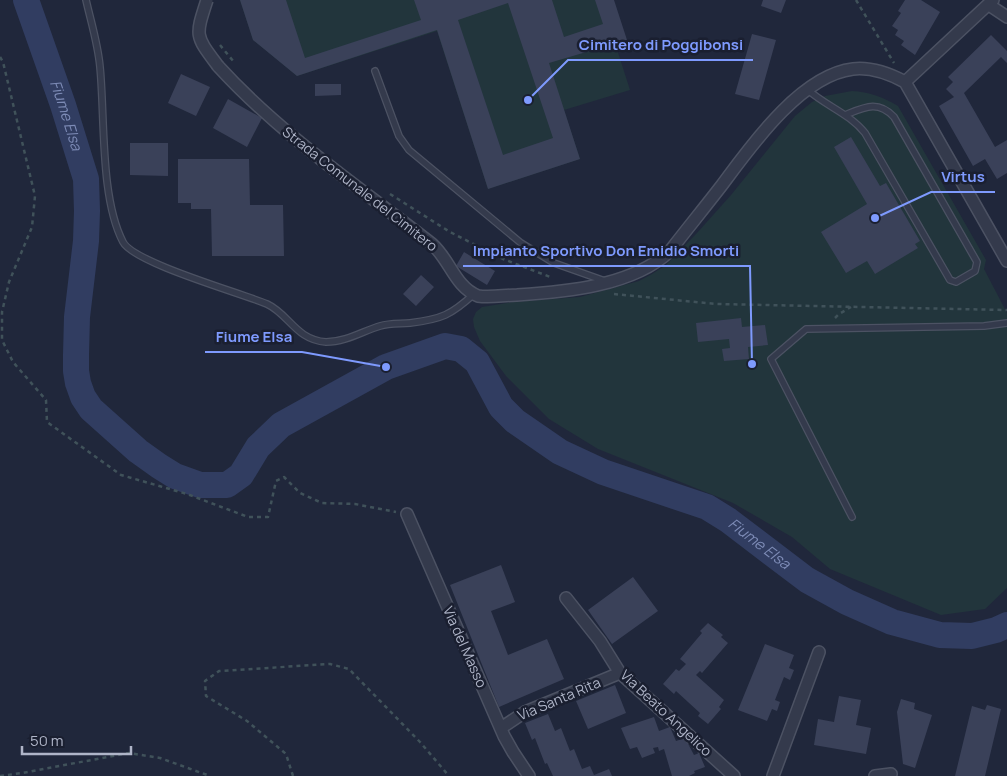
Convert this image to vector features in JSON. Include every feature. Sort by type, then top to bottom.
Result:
[{"type":"street","name":"Strada Comunale del Cimitero","points":[[207,0],[198,35],[204,48],[218,66],[250,100],[322,161],[439,250],[457,279],[474,294]]},
{"type":"street","points":[[905,82],[991,2],[1007,17]]},
{"type":"street","points":[[474,294],[484,296],[551,293],[608,282],[645,269],[660,261],[670,252],[763,131],[808,90],[834,74],[854,68],[878,72],[905,82],[1007,261]]},
{"type":"street","name":"Via del Masso","points":[[407,514],[512,752],[529,776]]},
{"type":"street","name":"Via Beato Angelico","points":[[566,598],[600,641],[620,673],[734,776]]},
{"type":"street","points":[[773,776],[819,652]]},
{"type":"street","name":"Via Santa Rita","points":[[501,728],[525,712],[620,673]]},
{"type":"street","points":[[875,776],[891,774]]},
{"type":"lane","points":[[86,0],[100,65],[108,182],[114,216],[124,244],[141,258],[269,305],[298,331],[314,340],[327,342],[342,340],[382,325],[437,319],[455,311],[474,294]]},
{"type":"lane","points":[[375,71],[396,130],[410,150],[521,243],[554,263],[608,282]]},
{"type":"lane","points":[[808,90],[827,106],[845,115],[857,124],[868,139],[950,280],[956,282],[975,270],[977,262],[894,117],[887,111],[871,106],[845,115]]},
{"type":"lane","points":[[852,517],[770,359],[806,329],[1006,324]]},
{"type":"path","points":[[856,0],[905,82]]},
{"type":"path","points":[[219,44],[235,63]]},
{"type":"path","points":[[0,58],[3,62],[35,196],[32,227],[9,282],[2,312],[2,340],[13,362],[46,400],[47,422],[121,475],[187,494],[248,518],[268,517],[276,480],[284,477],[300,493],[322,503],[356,504],[407,514]]},
{"type":"path","points":[[389,194],[450,232],[503,258],[557,280]]},
{"type":"path","points":[[610,294],[716,304],[1007,310]]},
{"type":"path","points":[[827,328],[839,314],[853,306]]},
{"type":"path","points":[[293,776],[286,754],[247,721],[206,696],[205,681],[219,672],[228,671],[330,664],[349,669],[420,742],[449,776]]},
{"type":"path","points":[[0,776],[128,753],[160,758],[210,776]]},
{"type":"shaded area","points":[[240,0],[614,0],[615,43],[630,90],[564,110],[580,159],[488,189],[437,31],[297,76],[253,40]]},
{"type":"shaded area","points":[[852,91],[876,95],[898,106],[986,260],[984,269],[1007,313],[1007,588],[985,609],[941,615],[830,569],[792,537],[733,503],[598,449],[549,419],[506,376],[480,341],[474,327],[473,319],[476,312],[482,307],[513,302],[580,297],[639,281],[652,274],[666,265],[697,233],[731,195],[795,116],[812,102],[825,96]]},
{"type":"building","points":[[240,0],[286,0],[305,58],[421,20],[414,0],[552,0],[564,37],[603,24],[595,0],[614,0],[627,40],[549,63],[580,159],[488,189],[437,30],[297,76],[253,40]],"holes":[[[508,3],[553,138],[503,155],[458,20]]]},
{"type":"building","points":[[763,0],[786,0],[781,13],[761,6]]},
{"type":"building","points":[[905,0],[921,0],[940,12],[915,55],[901,45],[904,41],[895,35],[898,30],[892,26],[901,13],[898,11]]},
{"type":"building","points":[[752,34],[776,40],[759,100],[735,94]]},
{"type":"building","points":[[991,35],[1007,51],[1007,63],[1001,57],[964,93],[995,147],[1007,140],[1007,173],[997,179],[985,159],[973,166],[939,106],[954,97],[946,89],[953,82],[948,77]]},
{"type":"building","points":[[181,74],[210,87],[196,116],[168,103]]},
{"type":"building","points":[[315,84],[341,84],[341,95],[315,96]]},
{"type":"building","points":[[228,99],[262,118],[247,147],[213,128]]},
{"type":"building","points":[[851,137],[880,186],[886,183],[920,241],[915,244],[918,248],[875,274],[867,261],[846,273],[821,232],[867,204],[834,147]]},
{"type":"building","points":[[130,143],[168,143],[168,176],[130,175]]},
{"type":"building","points":[[178,159],[249,159],[250,205],[283,205],[284,256],[212,256],[211,209],[191,209],[191,203],[178,203]]},
{"type":"building","points":[[464,252],[495,271],[487,285],[456,266]]},
{"type":"building","points":[[421,275],[434,287],[416,306],[403,294]]},
{"type":"building","points":[[741,318],[742,327],[765,325],[768,345],[748,347],[749,359],[724,361],[722,349],[730,348],[729,339],[698,342],[696,323]]},
{"type":"building","points":[[501,565],[515,602],[491,611],[508,655],[547,639],[564,679],[499,707],[450,585]]},
{"type":"building","points":[[633,577],[658,611],[612,644],[588,610]]},
{"type":"building","points":[[708,623],[723,635],[721,637],[728,643],[702,673],[700,671],[696,675],[724,700],[719,707],[721,709],[708,724],[698,716],[700,713],[676,691],[674,694],[663,684],[676,669],[679,671],[686,664],[680,659]]},
{"type":"building","points":[[765,644],[794,655],[789,668],[794,670],[790,680],[784,677],[775,700],[780,702],[777,711],[772,709],[767,721],[738,710]]},
{"type":"building","points":[[615,685],[626,713],[588,729],[576,701]]},
{"type":"building","points":[[839,696],[861,700],[856,725],[871,728],[866,754],[814,745],[818,719],[834,722]]},
{"type":"building","points":[[901,699],[915,703],[914,709],[932,715],[915,768],[903,764],[897,712]]},
{"type":"building","points":[[987,705],[1001,709],[985,776],[955,776],[972,706],[985,710]]},
{"type":"building","points":[[548,714],[555,731],[561,728],[570,751],[574,749],[582,769],[590,766],[594,775],[609,769],[612,776],[553,776],[547,763],[545,764],[535,738],[532,740],[525,723]]},
{"type":"building","points":[[654,717],[659,731],[670,727],[676,741],[685,738],[694,755],[699,753],[705,767],[694,771],[695,773],[689,776],[672,776],[664,749],[659,751],[658,747],[653,748],[655,753],[642,758],[637,747],[630,749],[621,728]]},
{"type":"waterway","name":"Fiume Elsa","points":[[26,0],[63,105],[86,179],[86,241],[77,317],[76,371],[78,383],[83,397],[91,409],[138,451],[159,466],[175,476],[200,485],[227,485],[241,475],[258,447],[281,425],[386,367],[445,346],[461,349],[477,362],[501,407],[515,421],[560,452],[603,472],[707,507],[728,520],[807,580],[847,602],[892,622],[940,635],[972,636],[1007,625]]},
{"type":"place","name":"Cimitero di Poggibonsi","points":[[528,100]]},
{"type":"place","name":"Virtus","points":[[875,218]]},
{"type":"place","name":"Impianto Sportivo Don Emidio Smorti","points":[[752,364]]},
{"type":"place","name":"Fiume Elsa","points":[[386,367]]}]
